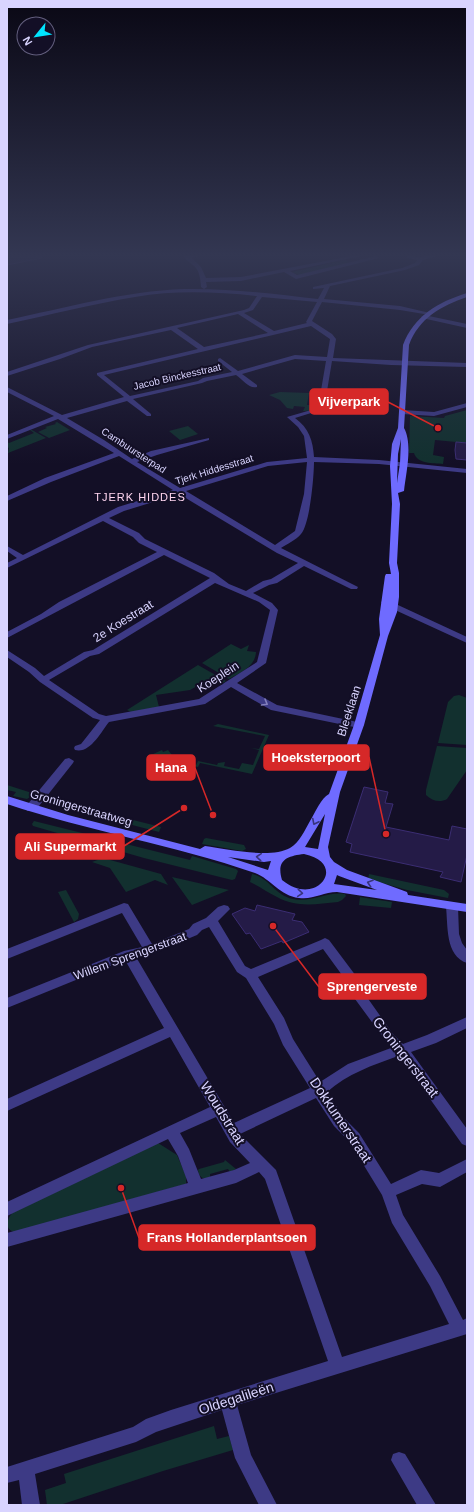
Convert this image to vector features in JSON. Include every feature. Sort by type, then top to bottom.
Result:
[{"type":"street","points":[[7,374],[90,346],[193,324]]},
{"type":"street","points":[[257,324],[273,333]]},
{"type":"street","points":[[149,416],[99,374],[312,324],[332,337],[330,359],[321,409],[290,417],[303,428],[308,442],[311,459],[300,532],[274,548]]},
{"type":"street","name":"Bleeklaan","points":[[328,862],[323,847],[335,792],[359,725],[384,636],[395,606],[395,573],[393,563],[396,504],[394,496],[394,464],[398,433],[401,428],[408,338],[416,324]]},
{"type":"street","points":[[173,328],[204,350]]},
{"type":"street","name":"Jacob Binckesstraat","points":[[7,437],[60,418],[129,398],[200,382],[205,379],[237,373],[295,357],[467,365]]},
{"type":"street","points":[[220,360],[254,386]]},
{"type":"street","name":"Cambuursterpad","points":[[7,389],[120,453],[131,462],[274,548],[354,587]]},
{"type":"street","points":[[402,412],[434,414],[467,405]]},
{"type":"street","name":"Bleeklaan","points":[[396,504],[400,497],[404,465],[404,434],[401,428]]},
{"type":"street","points":[[131,462],[154,453],[207,439]]},
{"type":"street","points":[[7,499],[48,480],[120,453]]},
{"type":"street","name":"Tjerk Hiddesstraat","points":[[7,566],[102,518],[136,503],[259,466],[311,459],[394,464],[467,471]]},
{"type":"street","points":[[102,518],[136,535],[142,541],[182,562],[190,563],[211,575],[215,579],[246,594],[266,583],[274,581],[303,563]]},
{"type":"street","points":[[7,548],[23,558]]},
{"type":"street","points":[[7,635],[44,616],[48,612],[91,588],[106,583],[163,552]]},
{"type":"street","name":"Bleeklaan","points":[[384,636],[385,602],[389,573],[393,563]]},
{"type":"street","name":"2e Koestraat","points":[[43,680],[87,654],[96,652],[215,579]]},
{"type":"street","name":"Koeplein","points":[[106,719],[202,702],[261,663],[274,610],[272,607],[246,594]]},
{"type":"street","points":[[385,602],[467,640]]},
{"type":"street","points":[[7,653],[32,670],[43,680],[96,716],[106,719],[85,746],[79,748]]},
{"type":"street","points":[[231,683],[274,708],[359,725]]},
{"type":"street","points":[[31,808],[69,761]]},
{"type":"street","name":"Bleeklaan","points":[[290,852],[303,844],[335,792]]},
{"type":"street","name":"Groningerstraatweg","points":[[7,800],[31,808],[262,871],[278,883]]},
{"type":"street","name":"Groningerstraatweg","points":[[171,845],[264,858],[290,852]]},
{"type":"street","points":[[420,901],[343,873],[311,852],[290,852],[277,860],[273,868],[273,876],[278,883],[285,889],[294,893],[305,894],[316,892],[325,888],[337,888],[420,901],[452,906],[467,908]]},
{"type":"street","points":[[325,888],[333,874],[328,862]]},
{"type":"street","points":[[452,906],[454,944],[467,958]]},
{"type":"street","points":[[7,954],[124,907],[150,950]]},
{"type":"street","name":"Willem Sprengerstraat","points":[[7,1003],[128,954],[150,950],[193,932],[196,927],[211,920],[216,913],[224,909]]},
{"type":"street","name":"Dokkumerstraat","points":[[211,920],[232,952],[241,969],[250,975],[280,1022],[287,1041],[320,1090],[339,1122],[354,1137],[388,1192],[397,1218],[463,1327]]},
{"type":"street","name":"Groningerstraat","points":[[250,975],[325,943],[355,984],[359,995],[389,1038],[411,1061],[467,1140]]},
{"type":"street","name":"Woudstraat","points":[[128,954],[231,1131],[241,1145],[272,1175],[337,1366]]},
{"type":"street","points":[[231,1131],[320,1090],[328,1081],[384,1056],[421,1043],[467,1022]]},
{"type":"street","points":[[7,1105],[173,1030]]},
{"type":"street","points":[[7,1209],[219,1109]]},
{"type":"street","points":[[170,1131],[184,1153],[197,1187]]},
{"type":"street","points":[[7,1240],[236,1176],[261,1164]]},
{"type":"street","points":[[388,1192],[421,1177],[440,1180],[467,1165]]},
{"type":"street","name":"Oldegalileën","points":[[7,1475],[136,1434],[152,1425],[228,1400],[463,1327]]},
{"type":"street","points":[[228,1400],[244,1458],[268,1505]]},
{"type":"street","points":[[399,1460],[427,1505]]},
{"type":"street","points":[[26,1469],[31,1505]]},
{"type":"green space","points":[[280,392],[309,393],[307,405],[316,405],[307,411],[303,411],[305,407],[294,406],[293,409],[287,408],[280,400],[269,395]]},
{"type":"green space","points":[[467,410],[467,443],[435,440],[433,455],[444,457],[443,464],[422,461],[416,457],[414,453],[409,453],[410,416],[444,418],[445,416]]},
{"type":"green space","points":[[57,422],[70,430],[49,438],[38,432],[47,428],[45,427],[56,424],[55,423]]},
{"type":"green space","points":[[188,426],[198,434],[180,440],[169,431]]},
{"type":"green space","points":[[30,430],[46,438],[8,453],[9,448],[7,447],[7,442],[9,443],[34,433]]},
{"type":"green space","points":[[231,644],[241,649],[249,645],[247,651],[256,652],[253,662],[247,668],[229,679],[202,663]]},
{"type":"green space","points":[[198,665],[226,681],[221,685],[210,679],[190,690],[156,695],[159,707],[131,712],[127,710]]},
{"type":"green space","points":[[459,695],[467,698],[467,745],[438,743],[448,702],[454,696]]},
{"type":"green space","points":[[218,724],[269,735],[252,774],[200,763],[198,767],[173,762],[151,755],[162,750],[163,752],[168,750],[176,760],[183,757],[182,762],[196,765],[198,761],[217,765],[218,763],[225,762],[224,766],[239,769],[242,763],[253,765],[259,750],[251,748],[259,749],[265,736],[213,726]]},
{"type":"green space","points":[[437,746],[467,748],[467,770],[447,799],[439,801],[433,800],[426,795]]},
{"type":"green space","points":[[7,785],[32,793],[33,795],[27,799],[13,796],[16,792],[7,790]]},
{"type":"green space","points":[[69,804],[161,827],[159,832],[67,808]]},
{"type":"green space","points":[[34,821],[190,860],[192,856],[236,869],[238,871],[235,879],[232,880],[144,858],[33,826],[32,824]]},
{"type":"green space","points":[[206,838],[244,845],[246,849],[242,851],[202,844]]},
{"type":"green space","points":[[103,858],[161,874],[168,885],[155,880],[126,892],[110,868],[92,862]]},
{"type":"green space","points":[[252,874],[263,879],[281,894],[293,899],[300,900],[332,894],[345,894],[346,896],[338,902],[322,904],[292,903],[277,897],[250,882]]},
{"type":"green space","points":[[369,874],[444,890],[449,894],[448,898],[407,890],[368,879]]},
{"type":"green space","points":[[172,877],[229,890],[192,905]]},
{"type":"green space","points":[[66,890],[79,914],[78,919],[74,922],[58,892]]},
{"type":"green space","points":[[360,897],[392,902],[391,908],[359,905]]},
{"type":"green space","points":[[158,1143],[177,1155],[186,1176],[186,1184],[14,1232],[9,1228],[7,1224],[12,1213]]},
{"type":"green space","points":[[225,1160],[236,1169],[230,1172],[228,1169],[210,1174],[210,1179],[203,1178],[199,1175],[199,1169],[224,1162]]},
{"type":"green space","points":[[214,1426],[217,1439],[229,1436],[233,1450],[60,1505],[47,1505],[45,1490],[66,1483],[64,1474]]},
{"type":"building","points":[[456,442],[467,443],[467,460],[456,459]]},
{"type":"building","points":[[364,787],[388,792],[385,803],[393,804],[386,827],[449,840],[452,826],[467,829],[467,855],[461,882],[440,877],[443,872],[350,852],[352,844],[346,842]]},
{"type":"building","points":[[257,905],[295,914],[292,920],[302,922],[309,932],[283,943],[282,941],[261,949],[250,933],[246,934],[232,914],[245,908],[255,911]]},
{"type":"place","name":"Vijverpark","points":[[438,428]]},
{"type":"place","name":"Ali Supermarkt","points":[[184,808]]},
{"type":"place","name":"Hana","points":[[213,815]]},
{"type":"place","name":"Hoeksterpoort","points":[[386,834]]},
{"type":"place","name":"Sprengerveste","points":[[273,926]]},
{"type":"place","name":"Frans Hollanderplantsoen","points":[[121,1188]]},
{"type":"district","name":"TJERK HIDDES","points":[[140,497]]}]
